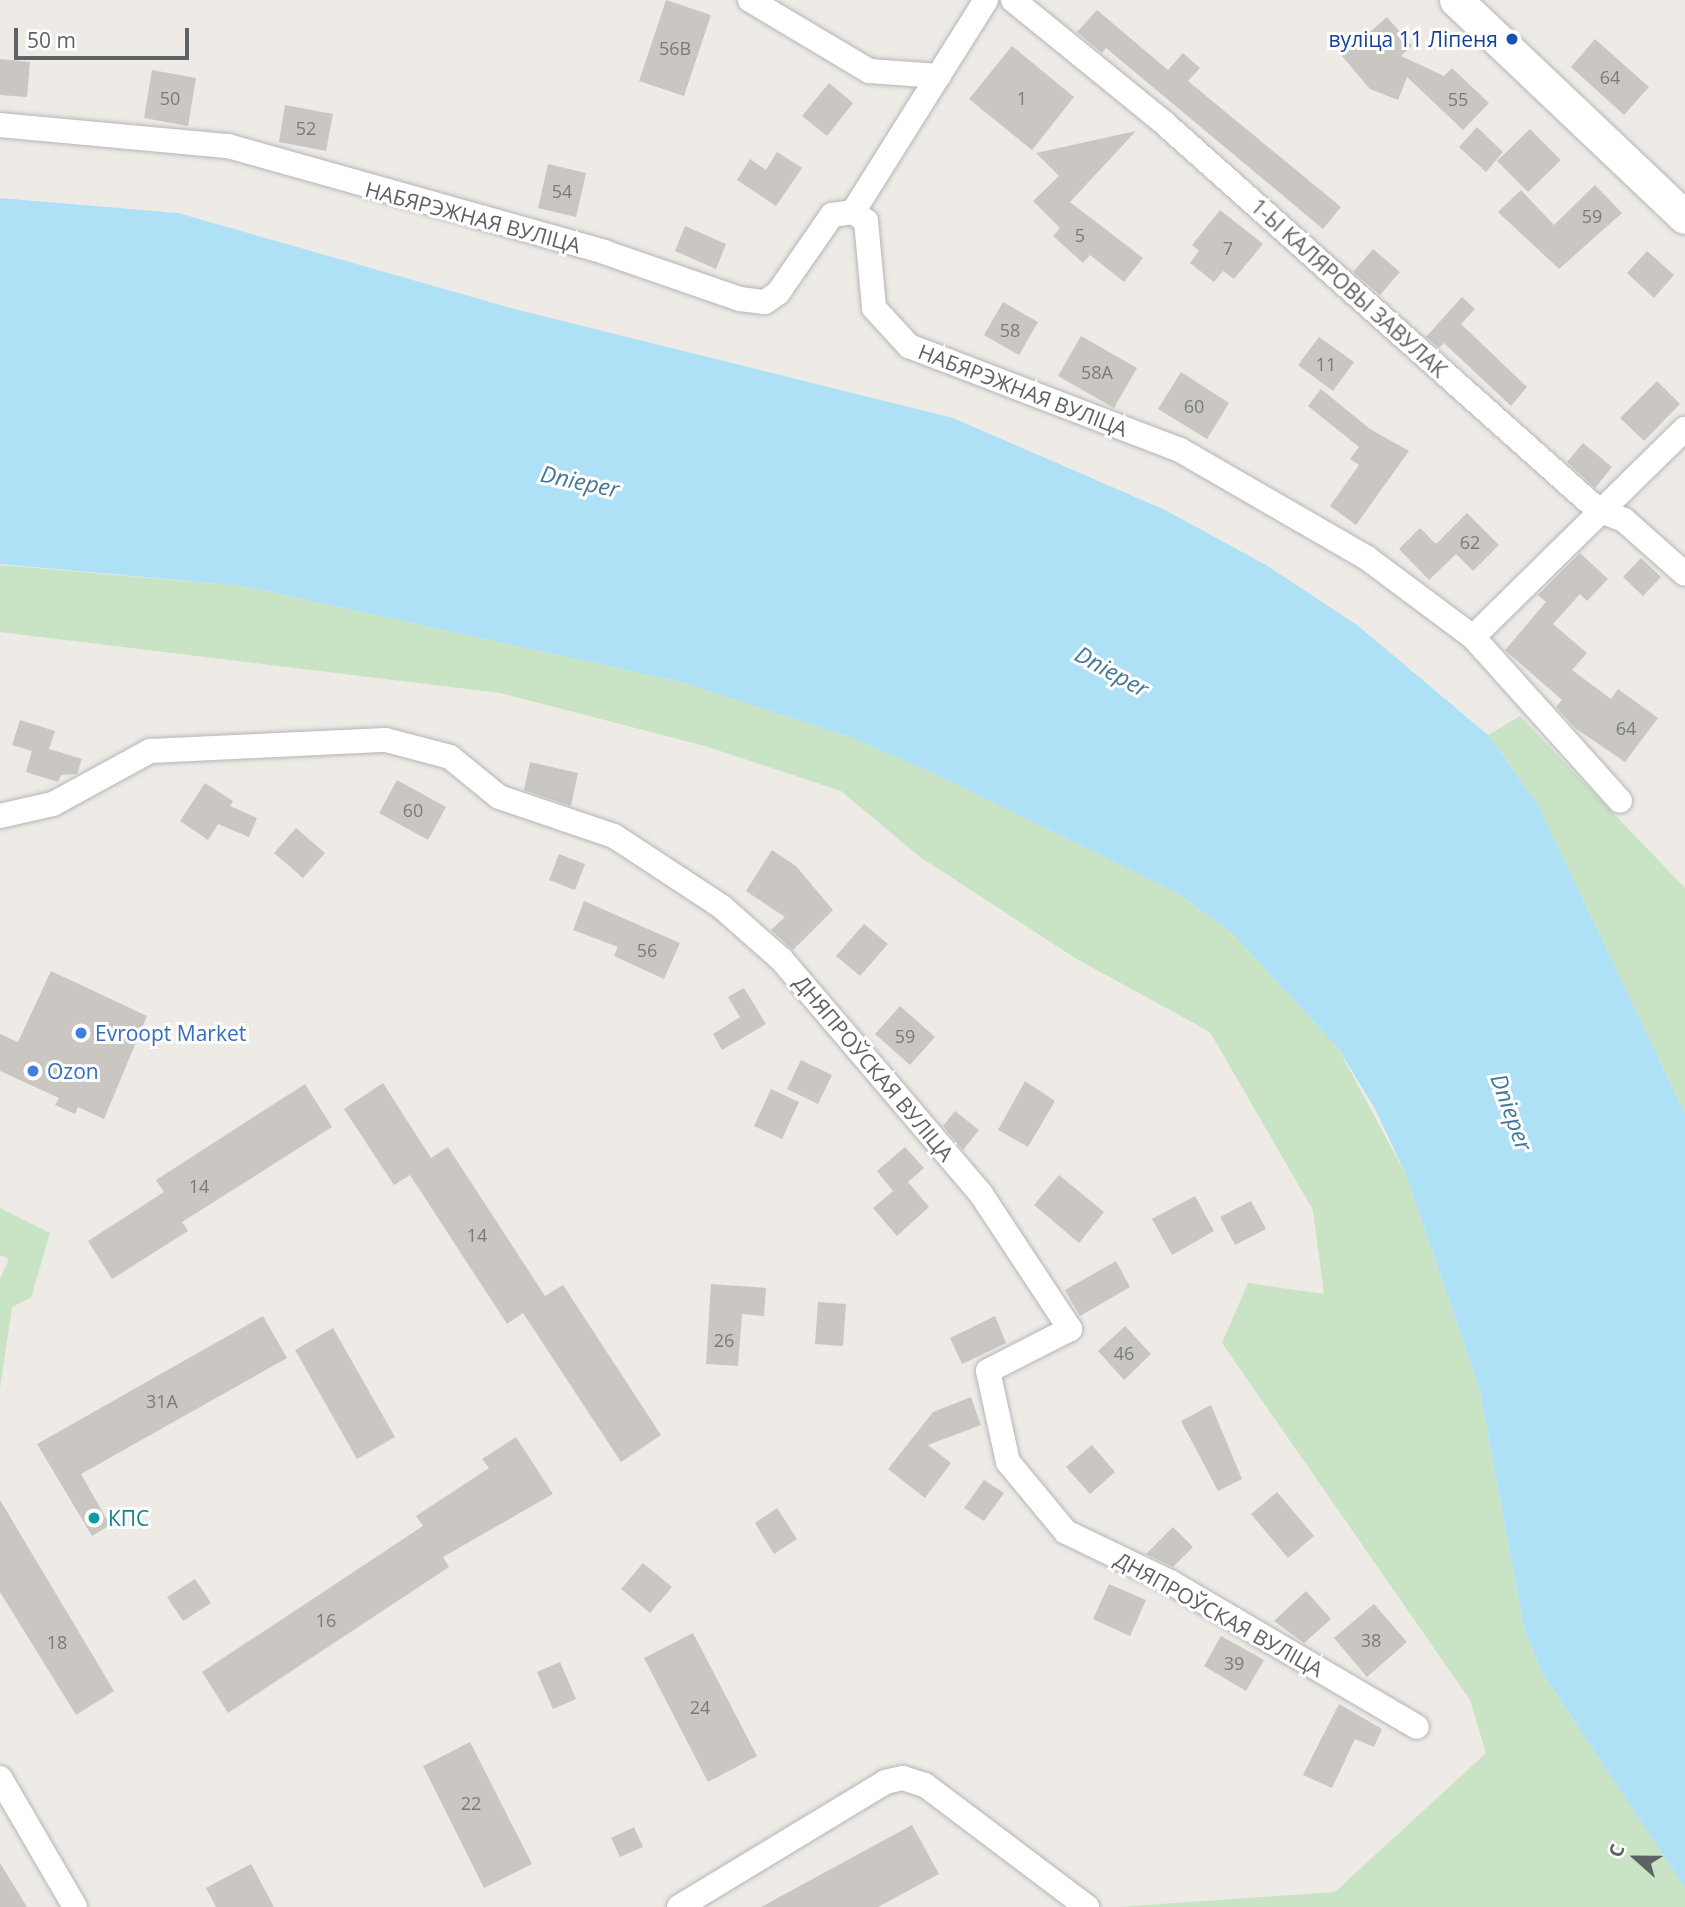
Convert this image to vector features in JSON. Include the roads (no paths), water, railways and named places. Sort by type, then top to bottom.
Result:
[{"type":"main road","points":[[1456,0],[1685,217]]},
{"type":"street","points":[[750,0],[869,71],[939,76]]},
{"type":"street","points":[[853,212],[986,0]]},
{"type":"street","name":"1-Ы КАЛЯРОВЫ ЗАВУЛАК","points":[[1013,0],[1163,122],[1598,510],[1624,520],[1685,574]]},
{"type":"street","name":"НАБЯРЭЖНАЯ ВУЛІЦА","points":[[0,125],[228,146],[604,252],[740,299],[765,302],[778,293],[832,215],[853,212],[866,221],[874,308],[909,346],[1180,450],[1367,558],[1473,637],[1619,802]]},
{"type":"street","points":[[1473,637],[1598,510],[1685,429]]},
{"type":"street","name":"ДНЯПРОЎСКАЯ ВУЛІЦА","points":[[0,816],[52,804],[150,751],[386,740],[450,757],[499,797],[614,836],[722,907],[782,960],[981,1194],[1070,1329],[988,1371],[1008,1462],[1066,1532],[1170,1582],[1417,1727]]},
{"type":"street","points":[[0,1778],[75,1907]]},
{"type":"street","points":[[679,1907],[885,1782],[903,1778],[925,1785],[1087,1907]]},
{"type":"water","name":"Dnieper","points":[[0,198],[178,213],[514,309],[953,418],[1165,510],[1266,565],[1357,625],[1488,735],[1537,803],[1685,1114],[1685,1888],[1541,1671],[1524,1628],[1480,1391],[1407,1177],[1375,1109],[1338,1048],[1232,933],[1179,894],[933,773],[850,737],[681,682],[244,586],[0,564]]},
{"type":"place","name":"вуліца 11 Ліпеня","points":[[1512,39]]},
{"type":"place","name":"Evroopt Market","points":[[81,1033]]},
{"type":"place","name":"Ozon","points":[[33,1071]]},
{"type":"place","name":"КПС","points":[[94,1518]]}]
